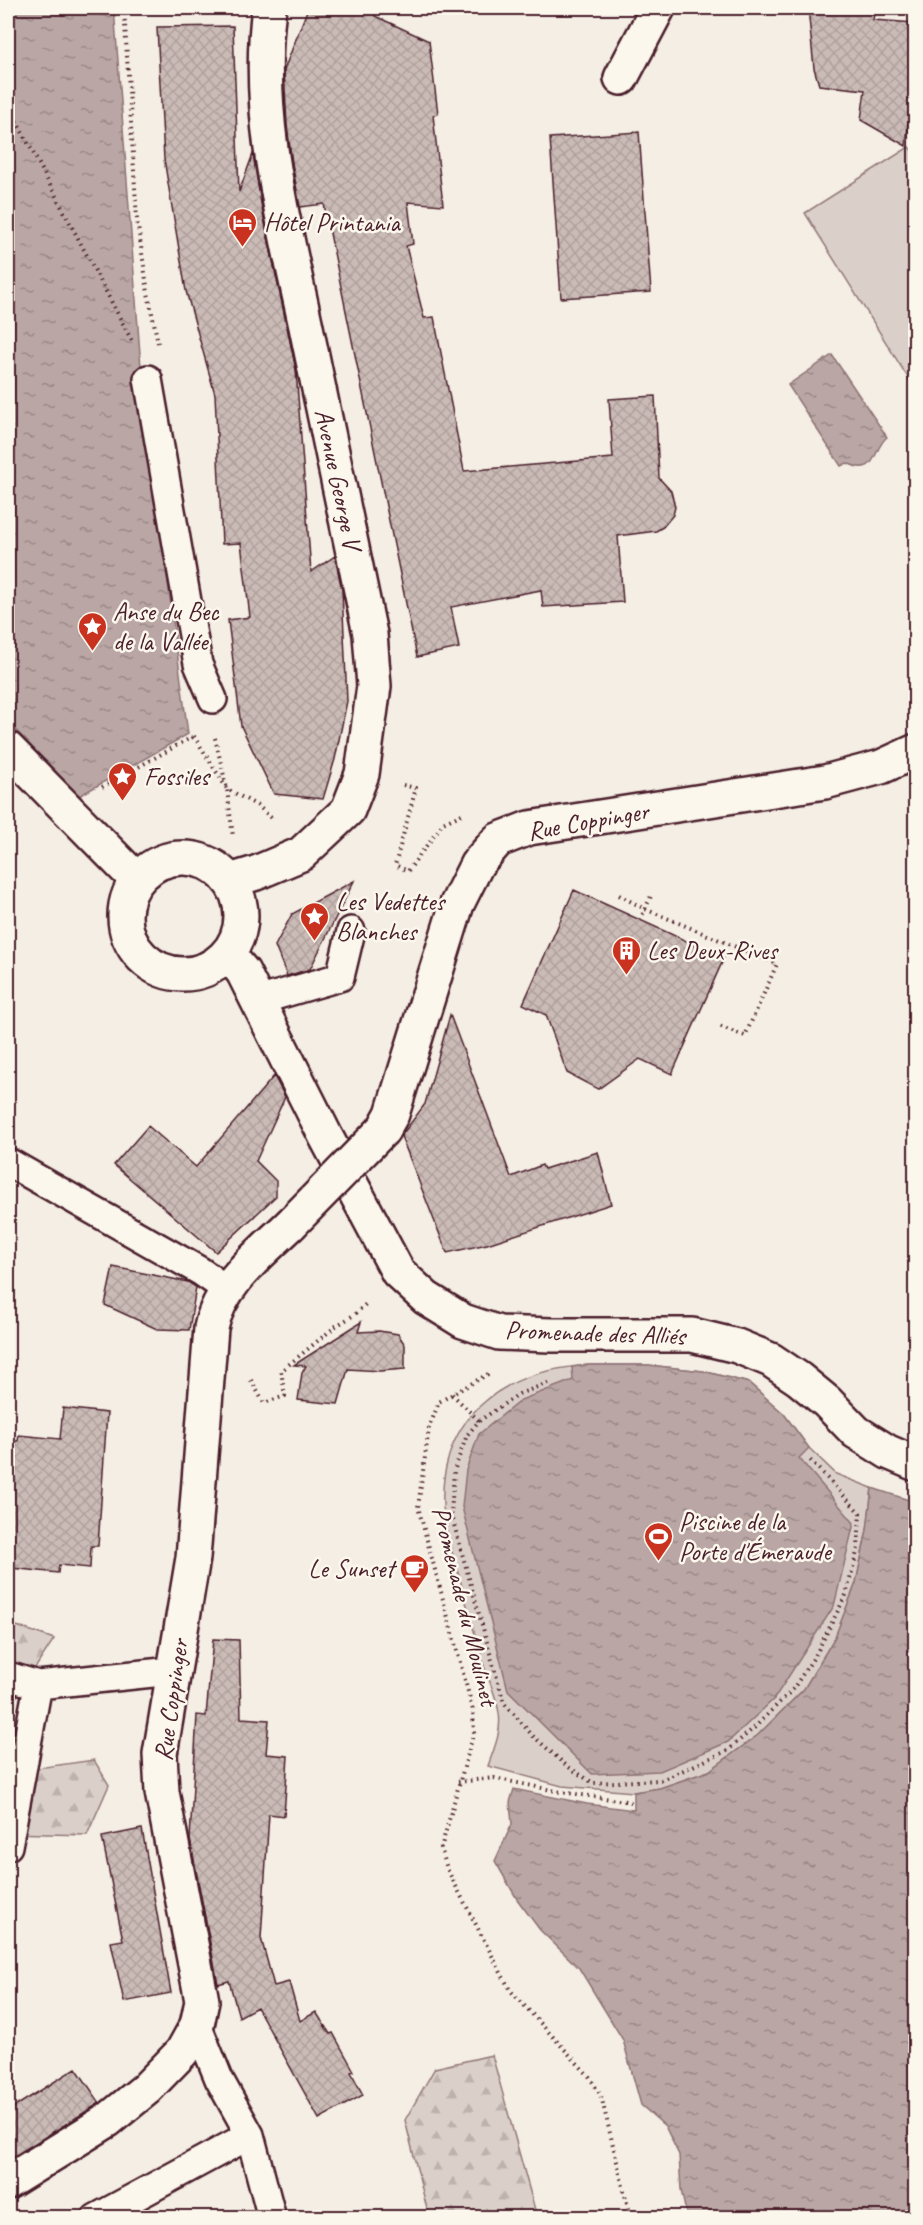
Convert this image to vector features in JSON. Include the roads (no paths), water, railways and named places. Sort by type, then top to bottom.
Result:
[{"type":"street","name":"Avenue George V","points":[[243,877],[301,854],[348,810],[362,774],[374,686],[370,634],[274,174],[266,95],[265,40],[269,8]]},
{"type":"street","points":[[621,78],[658,8]]},
{"type":"street","points":[[8,749],[137,880]]},
{"type":"street","name":"Rue Coppinger","points":[[8,2182],[108,2120],[146,2089],[182,2052],[197,2025],[202,2001],[162,1791],[160,1754],[172,1671],[193,1558],[214,1313],[226,1289],[383,1130],[392,1114],[457,904],[477,864],[498,840],[529,828],[825,783],[881,767],[915,751]]},
{"type":"street","points":[[183,858],[209,864],[221,871],[243,877],[239,898],[242,917],[239,937],[228,954],[215,966],[198,973],[180,975],[162,971],[146,962],[134,948],[126,933],[124,914],[128,897],[137,880],[157,864],[170,859],[183,858]]},
{"type":"street","name":"Promenade des Alliés","points":[[228,954],[243,972],[326,1137],[398,1272],[426,1298],[463,1321],[499,1333],[692,1335],[736,1346],[771,1360],[799,1379],[856,1432],[888,1452],[915,1464]]},
{"type":"lane","points":[[148,379],[198,664],[213,699]]},
{"type":"lane","points":[[257,1001],[340,977],[351,932]]},
{"type":"lane","points":[[8,1162],[200,1270],[226,1289]]},
{"type":"lane","points":[[8,1676],[38,1684],[172,1671]]},
{"type":"lane","points":[[8,1846],[38,1684]]},
{"type":"lane","points":[[197,2025],[219,2079],[250,2135],[272,2217]]},
{"type":"lane","points":[[96,2217],[250,2135]]},
{"type":"water","points":[[8,8],[114,8],[143,394],[188,734],[79,796],[8,722]]},
{"type":"water","points":[[832,355],[887,437],[873,460],[864,467],[847,463],[841,466],[788,385]]},
{"type":"water","name":"Piscine de la Porte d'Émeraude","points":[[648,1365],[703,1371],[749,1383],[784,1414],[809,1448],[799,1458],[854,1523],[834,1606],[774,1699],[728,1742],[660,1771],[592,1774],[508,1690],[462,1507],[466,1470],[479,1434],[521,1400],[573,1380],[572,1367]]},
{"type":"water","points":[[872,1488],[915,1502],[915,2217],[687,2217],[681,2190],[679,2155],[665,2126],[641,2105],[623,2040],[579,1968],[540,1930],[517,1899],[495,1861],[512,1824],[510,1802],[514,1789],[587,1804],[634,1810],[634,1792],[660,1788],[709,1771],[758,1735],[804,1689],[835,1637],[856,1583],[867,1530]]},
{"type":"place","name":"Hôtel Printania","points":[[243,248]]},
{"type":"place","name":"Anse du Bec de la Vallée","points":[[92,652]]},
{"type":"place","name":"Fossiles","points":[[123,802]]},
{"type":"place","name":"Les Vedettes Blanches","points":[[315,942]]},
{"type":"place","name":"Les Deux-Rives","points":[[626,976]]},
{"type":"place","name":"Piscine de la Porte d'Émeraude","points":[[658,1562]]},
{"type":"place","name":"Le Sunset","points":[[415,1594]]}]
